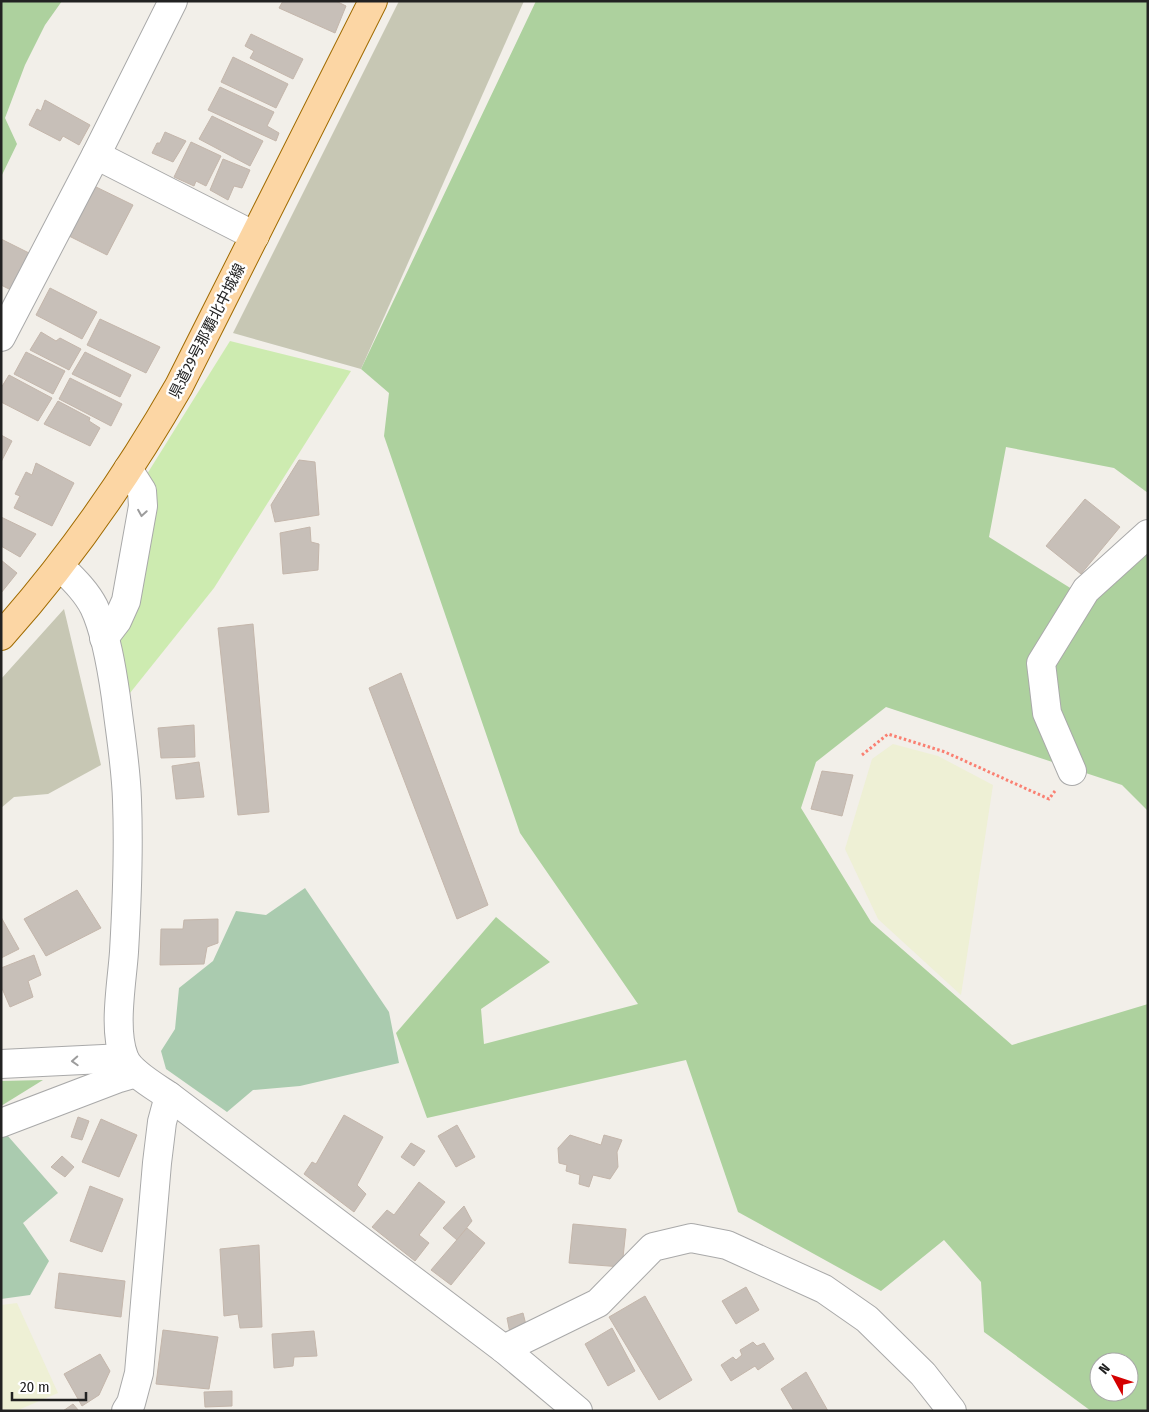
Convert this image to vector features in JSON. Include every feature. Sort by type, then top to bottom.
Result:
[{"type":"main road","name":"県道29号那覇北中城線","points":[[1,636],[60,566],[155,427],[179,386],[373,1]]},
{"type":"street","points":[[1,337],[96,155],[173,1]]},
{"type":"street","points":[[96,155],[255,236]]},
{"type":"street","points":[[104,638],[117,621],[126,601],[143,506],[142,491],[128,468]]},
{"type":"street","points":[[1072,771],[1047,714],[1041,663],[1086,590],[1148,534]]},
{"type":"street","points":[[60,566],[86,594],[94,607],[104,638],[112,674],[123,751],[127,799],[128,848],[124,953],[119,999],[120,1035],[130,1066],[504,1349],[578,1411]]},
{"type":"street","points":[[1,1064],[130,1066]]},
{"type":"street","points":[[1,1124],[119,1078],[130,1066]]},
{"type":"street","points":[[126,1411],[131,1403],[138,1373],[157,1163],[163,1116],[169,1096]]},
{"type":"street","points":[[504,1349],[598,1303],[653,1247],[691,1238],[727,1245],[824,1289],[867,1319],[923,1374],[952,1411]]},
{"type":"path","points":[[862,755],[888,734],[945,752],[1049,799],[1072,771]]},
{"type":"shaded area","points":[[399,1],[524,1],[361,369],[233,333]]},
{"type":"shaded area","points":[[64,609],[101,765],[48,794],[14,797],[1,808],[1,679]]},
{"type":"shaded area","points":[[893,744],[938,756],[993,785],[961,995],[878,919],[845,849],[872,759]]},
{"type":"shaded area","points":[[17,1303],[58,1393],[16,1411],[1,1411],[1,1305]]},
{"type":"green space","points":[[1,1],[62,1],[45,25],[25,65],[5,118],[17,144],[1,177]]},
{"type":"green space","points":[[536,1],[1148,1],[1148,493],[1114,468],[1006,447],[989,537],[1091,601],[1148,545],[1148,811],[1122,785],[886,707],[816,762],[801,808],[871,922],[1012,1045],[1148,1004],[1148,1411],[1091,1411],[984,1332],[981,1282],[944,1240],[881,1291],[738,1212],[686,1060],[427,1118],[396,1033],[496,917],[550,962],[481,1009],[484,1044],[638,1004],[520,833],[384,436],[389,393],[361,369]]},
{"type":"green space","points":[[230,341],[351,371],[214,588],[130,693],[117,634],[147,474]]},
{"type":"green space","points":[[305,888],[389,1012],[399,1063],[300,1086],[253,1090],[227,1112],[166,1069],[161,1051],[175,1029],[179,988],[213,961],[236,911],[266,915]]},
{"type":"green space","points":[[43,1080],[1,1106],[1,1081]]},
{"type":"green space","points":[[7,1135],[58,1193],[23,1223],[49,1261],[30,1295],[1,1299],[1,1138]]},
{"type":"building","points":[[283,1],[336,1],[346,6],[335,33],[279,8]]},
{"type":"building","points":[[251,34],[303,59],[293,79],[250,58],[254,51],[245,46]]},
{"type":"building","points":[[233,57],[288,84],[276,108],[221,82]]},
{"type":"building","points":[[220,87],[274,112],[267,126],[279,133],[276,141],[208,110]]},
{"type":"building","points":[[45,100],[90,125],[79,145],[63,136],[60,141],[29,125],[37,109],[41,111]]},
{"type":"building","points":[[212,116],[263,141],[250,166],[199,139]]},
{"type":"building","points":[[165,132],[186,141],[173,162],[152,153],[157,143],[160,143]]},
{"type":"building","points":[[191,142],[221,156],[206,186],[196,181],[194,186],[174,177]]},
{"type":"building","points":[[223,159],[250,170],[242,188],[234,186],[228,200],[210,190]]},
{"type":"building","points":[[92,185],[133,205],[107,255],[67,235]]},
{"type":"building","points":[[1,239],[35,256],[15,292],[1,285]]},
{"type":"building","points":[[50,288],[97,312],[82,339],[36,315]]},
{"type":"building","points":[[100,319],[160,347],[146,373],[87,345]]},
{"type":"building","points":[[41,332],[56,341],[60,338],[81,349],[69,370],[30,350]]},
{"type":"building","points":[[26,352],[65,371],[53,394],[14,374]]},
{"type":"building","points":[[85,352],[131,375],[120,397],[72,374]]},
{"type":"building","points":[[9,375],[52,398],[38,421],[1,402],[1,388]]},
{"type":"building","points":[[70,378],[122,404],[111,426],[59,399]]},
{"type":"building","points":[[58,401],[90,418],[89,421],[100,428],[90,446],[44,424]]},
{"type":"building","points":[[1,435],[12,441],[1,462]]},
{"type":"building","points":[[299,460],[315,462],[319,515],[275,522],[271,505]]},
{"type":"building","points":[[36,463],[74,483],[52,526],[14,508],[20,496],[15,494],[26,472],[32,475]]},
{"type":"building","points":[[1085,499],[1120,527],[1081,574],[1046,546]]},
{"type":"building","points":[[1,517],[36,534],[20,557],[1,546]]},
{"type":"building","points":[[310,527],[311,542],[319,544],[318,570],[283,574],[280,533]]},
{"type":"building","points":[[1,560],[17,573],[1,593]]},
{"type":"building","points":[[253,624],[269,812],[238,815],[218,628]]},
{"type":"building","points":[[401,673],[488,905],[457,919],[369,688]]},
{"type":"building","points":[[194,725],[195,757],[161,758],[158,728]]},
{"type":"building","points":[[199,762],[204,797],[176,799],[172,766]]},
{"type":"building","points":[[822,771],[853,775],[842,816],[811,809]]},
{"type":"building","points":[[77,890],[101,928],[46,956],[24,919]]},
{"type":"building","points":[[1,917],[19,949],[1,958]]},
{"type":"building","points":[[218,919],[218,943],[207,947],[204,964],[160,965],[161,929],[183,929],[184,920]]},
{"type":"building","points":[[34,955],[41,975],[28,981],[33,997],[10,1007],[1,986],[1,968]]},
{"type":"building","points":[[344,1115],[383,1137],[357,1185],[366,1194],[354,1212],[304,1174],[312,1162],[316,1164]]},
{"type":"building","points":[[78,1117],[89,1121],[82,1140],[71,1137]]},
{"type":"building","points":[[101,1119],[137,1135],[119,1177],[82,1162]]},
{"type":"building","points":[[457,1125],[475,1157],[456,1167],[438,1136]]},
{"type":"building","points":[[570,1135],[601,1145],[604,1135],[622,1140],[617,1152],[618,1167],[610,1179],[593,1175],[589,1187],[579,1184],[580,1175],[566,1171],[567,1165],[559,1163],[558,1148]]},
{"type":"building","points":[[411,1143],[425,1151],[414,1166],[401,1157]]},
{"type":"building","points":[[62,1156],[74,1167],[65,1177],[51,1167]]},
{"type":"building","points":[[419,1182],[445,1202],[419,1235],[429,1243],[415,1261],[372,1227],[387,1210],[394,1215]]},
{"type":"building","points":[[90,1186],[123,1199],[102,1252],[70,1241]]},
{"type":"building","points":[[464,1206],[472,1221],[457,1240],[443,1228]]},
{"type":"building","points":[[573,1224],[626,1229],[622,1267],[569,1263]]},
{"type":"building","points":[[467,1228],[485,1243],[451,1285],[431,1270]]},
{"type":"building","points":[[259,1245],[262,1327],[240,1328],[238,1314],[224,1316],[220,1249]]},
{"type":"building","points":[[59,1273],[125,1281],[121,1317],[55,1308]]},
{"type":"building","points":[[746,1287],[759,1310],[736,1324],[722,1301]]},
{"type":"building","points":[[645,1296],[692,1380],[659,1400],[609,1317]]},
{"type":"building","points":[[523,1313],[527,1329],[510,1333],[507,1318]]},
{"type":"building","points":[[612,1328],[635,1371],[608,1386],[585,1344]]},
{"type":"building","points":[[163,1330],[218,1337],[209,1389],[156,1384]]},
{"type":"building","points":[[314,1331],[317,1356],[294,1357],[293,1366],[274,1368],[272,1334]]},
{"type":"building","points":[[753,1342],[757,1346],[764,1343],[774,1359],[758,1370],[755,1366],[731,1381],[721,1365],[733,1357],[736,1360],[742,1355],[740,1350]]},
{"type":"building","points":[[100,1354],[110,1371],[99,1395],[82,1406],[64,1374]]},
{"type":"building","points":[[806,1372],[828,1411],[794,1411],[781,1389]]},
{"type":"building","points":[[232,1391],[232,1406],[205,1407],[204,1392]]},
{"type":"building","points":[[73,1404],[79,1411],[63,1411]]}]
